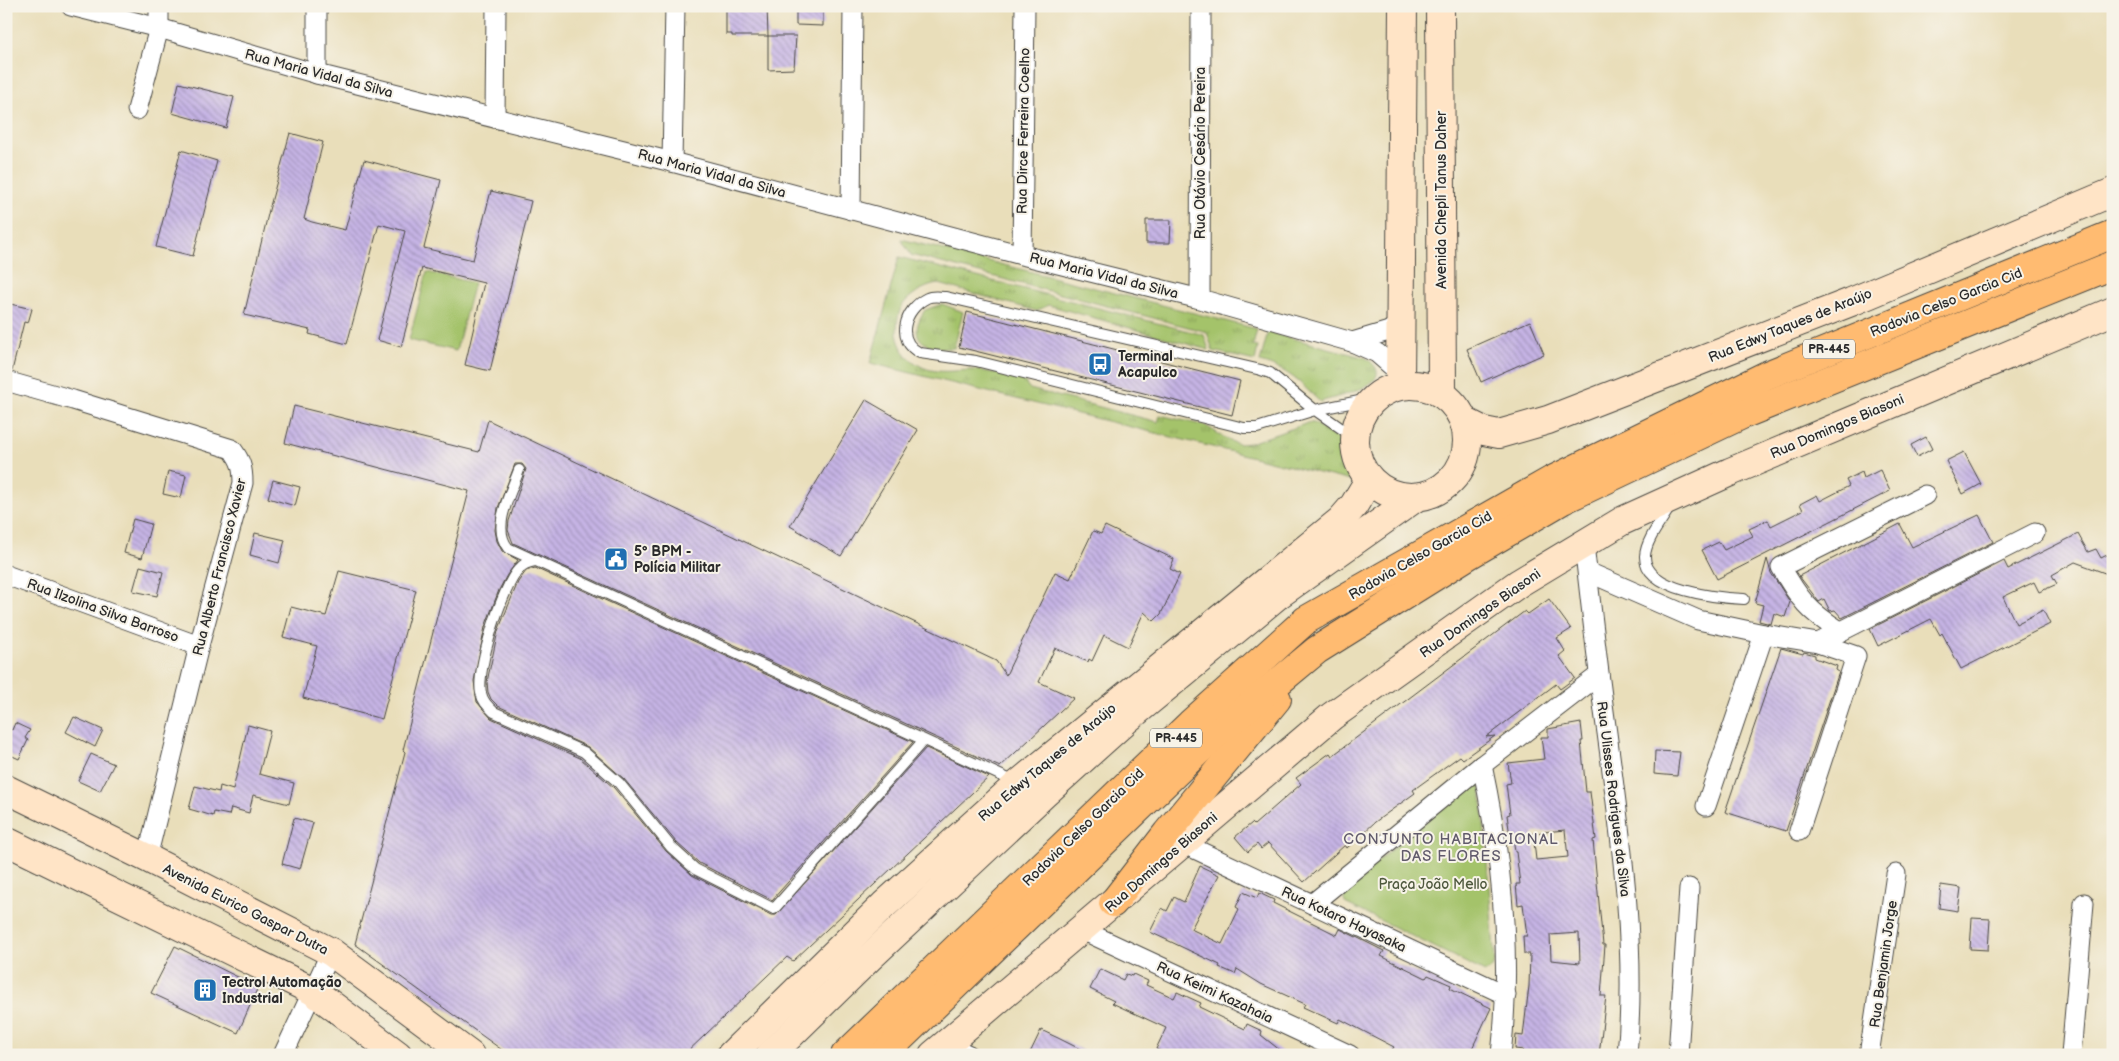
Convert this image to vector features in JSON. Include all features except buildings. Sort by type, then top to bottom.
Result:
[{"type":"highway","name":"Rodovia Celso Garcia Cid","points":[[845,1055],[1190,724],[1306,620],[1552,480],[1767,374],[2113,234]]},
{"type":"highway","name":"Rodovia Celso Garcia Cid","points":[[883,1055],[1218,732],[1317,650],[1469,555],[1563,500],[1742,415],[2113,265]]},
{"type":"highway","points":[[1113,903],[1167,833],[1317,650]]},
{"type":"main road","points":[[1401,380],[1426,386],[1442,394],[1455,406],[1464,422],[1468,439],[1465,457],[1457,473],[1446,486],[1431,494],[1415,498],[1398,497],[1383,491],[1369,480],[1360,466],[1355,448],[1356,430],[1362,412],[1374,398],[1401,380],[1403,6]]},
{"type":"main road","name":"Avenida Chepli Tanus Daher","points":[[1440,6],[1442,394]]},
{"type":"main road","name":"Rua Edwy Taques de Araújo","points":[[1464,422],[1484,431],[1499,434],[1548,420],[1851,302],[2113,192]]},
{"type":"main road","name":"Rua Domingos Biasoni","points":[[946,1052],[1080,929],[1332,716],[1519,583],[1622,521],[1757,460],[2113,311]]},
{"type":"main road","name":"Rua Edwy Taques de Araújo","points":[[731,1055],[884,905],[1031,789],[1341,520],[1354,505],[1369,480]]},
{"type":"main road","name":"Rua Edwy Taques de Araújo","points":[[770,1055],[869,958],[1031,789],[1126,721],[1278,595],[1415,498]]},
{"type":"main road","name":"Avenida Eurico Gaspar Dutra","points":[[6,789],[147,858],[330,952],[470,1055]]},
{"type":"main road","points":[[6,841],[313,990],[398,1055]]},
{"type":"street","name":"Rua Maria Vidal da Silva","points":[[71,6],[159,28],[317,74],[672,162],[1022,255],[1200,299],[1352,342],[1377,353],[1401,380]]},
{"type":"street","points":[[137,110],[159,28],[159,6]]},
{"type":"street","points":[[317,74],[318,6]]},
{"type":"street","points":[[495,118],[496,6]]},
{"type":"street","points":[[672,162],[675,6]]},
{"type":"street","points":[[851,210],[852,6]]},
{"type":"street","name":"Rua Dirce Ferreira Coelho","points":[[1022,255],[1025,6]]},
{"type":"street","name":"Rua Otávio Cesário Pereira","points":[[1200,6],[1200,299]]},
{"type":"street","points":[[1352,342],[1389,331],[1402,322]]},
{"type":"street","name":"Rua Alberto Francisco Xavier","points":[[6,381],[82,402],[232,449],[240,459],[243,469],[243,483],[199,646],[147,858]]},
{"type":"street","points":[[1840,632],[1806,606],[1797,596],[1781,567],[1925,495]]},
{"type":"street","points":[[1818,642],[2035,533]]},
{"type":"street","name":"Rua Ulisses Rodrigues da Silva","points":[[1584,544],[1625,876],[1629,951],[1627,1055]]},
{"type":"street","points":[[1588,572],[1698,620],[1764,634],[1818,642],[1856,656],[1799,831]]},
{"type":"street","name":"Rua Ilzolina Silva Barroso","points":[[6,575],[199,646]]},
{"type":"street","points":[[1706,806],[1764,634]]},
{"type":"street","points":[[1312,904],[1482,765],[1599,675]]},
{"type":"street","points":[[1482,765],[1499,874],[1506,995],[1501,1055]]},
{"type":"street","name":"Rua Kotaro Hayasaka","points":[[1182,842],[1506,995]]},
{"type":"street","name":"Rua Benjamin Jorge","points":[[1869,1055],[1896,874]]},
{"type":"street","points":[[1678,1055],[1689,888]]},
{"type":"street","points":[[2071,1055],[2084,903]]},
{"type":"street","name":"Rua Keimi Kazahaia","points":[[1080,929],[1350,1055]]},
{"type":"street","points":[[283,1055],[330,952]]},
{"type":"lane","points":[[1355,438],[1315,410],[1270,373],[946,297],[933,296],[916,305],[904,328],[911,349],[920,353],[976,361],[1244,428],[1256,428],[1315,410],[1374,398]]},
{"type":"lane","points":[[518,470],[500,524],[502,540],[508,548],[923,741],[1031,789]]},
{"type":"lane","points":[[1676,498],[1648,544],[1645,557],[1649,570],[1660,580],[1672,586],[1701,595],[1744,599]]},
{"type":"lane","points":[[536,561],[528,562],[519,568],[510,582],[496,616],[480,681],[484,702],[494,712],[584,752],[594,759],[619,783],[671,847],[695,870],[774,909],[923,741]]},
{"type":"green space","points":[[901,239],[1257,329],[1253,346],[1258,347],[1255,361],[1213,351],[1207,332],[911,255]]},
{"type":"green space","points":[[899,257],[1204,335],[1209,350],[1048,305],[1037,311],[939,284],[927,287],[912,295],[901,308],[898,316],[897,336],[899,343],[912,360],[924,368],[941,371],[978,370],[1014,377],[1023,380],[1030,389],[1158,422],[1160,415],[1206,426],[1230,441],[1239,444],[1250,443],[1308,423],[1314,423],[1368,459],[1367,470],[1355,482],[870,363]]},
{"type":"green space","points":[[427,272],[474,283],[456,351],[409,340]]},
{"type":"green space","points":[[942,304],[963,312],[954,348],[927,345],[921,341],[918,335],[919,320],[925,310]]},
{"type":"green space","points":[[1268,332],[1366,358],[1375,367],[1377,375],[1372,382],[1363,388],[1320,402],[1287,373],[1260,362]]},
{"type":"green space","name":"Praça João Mello","points":[[1475,781],[1481,787],[1495,962],[1491,969],[1485,972],[1345,903],[1342,890]]},
{"type":"place","name":"Terminal Acapulco","points":[[1100,364]]},
{"type":"place","name":"5º BPM - Polícia Militar","points":[[616,559]]},
{"type":"place","name":"Tectrol Automação Industrial","points":[[205,990]]},
{"type":"district","name":"CONJUNTO HABITACIONAL DAS FLORES","points":[[1451,848]]}]
